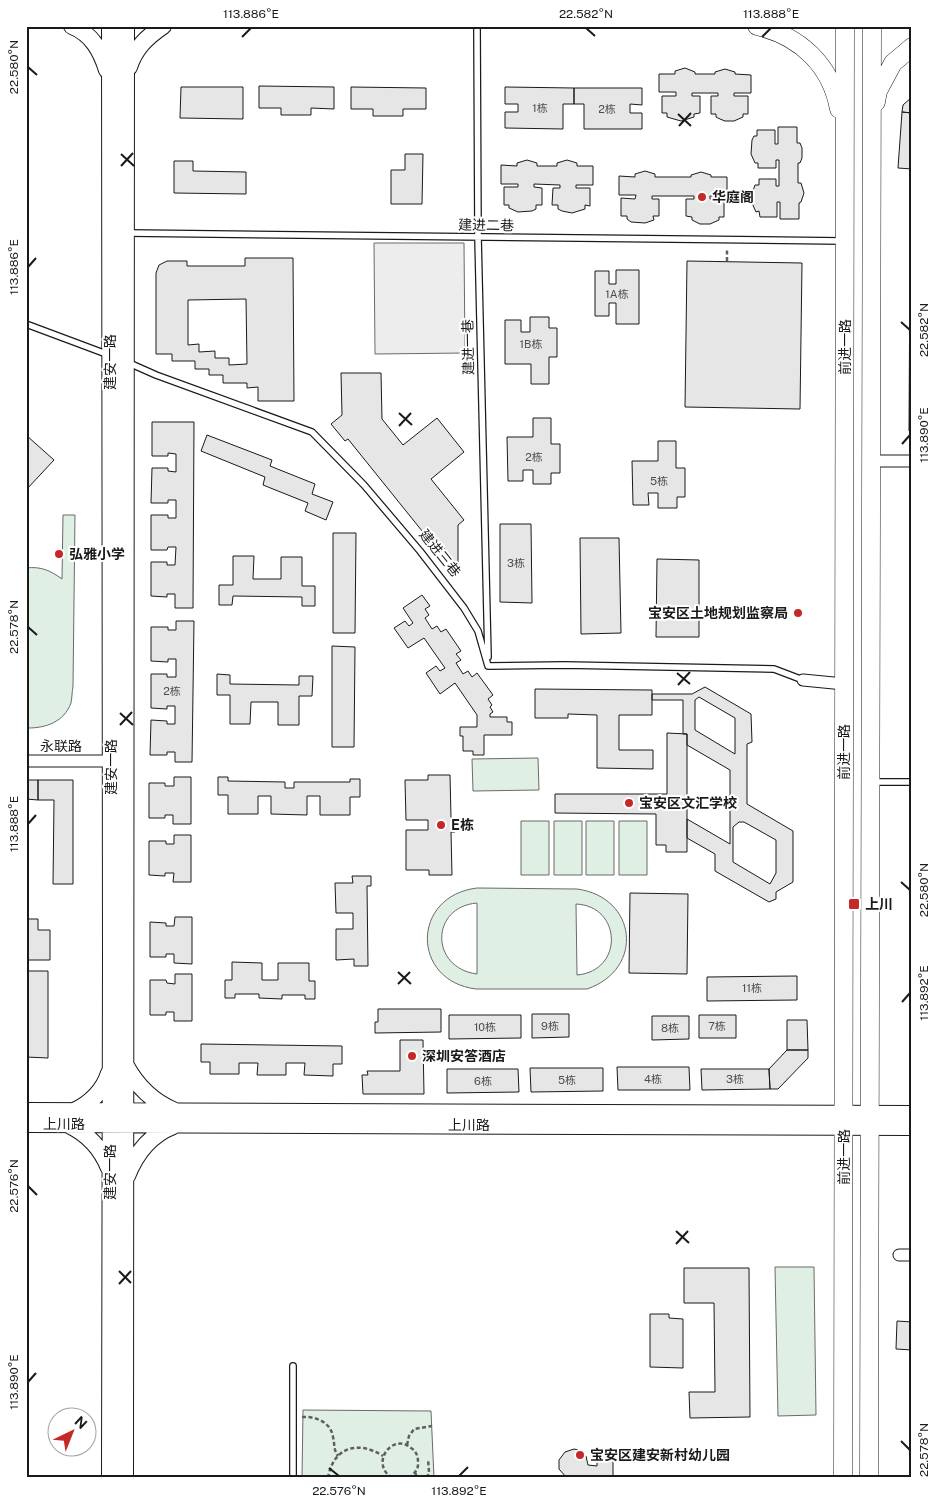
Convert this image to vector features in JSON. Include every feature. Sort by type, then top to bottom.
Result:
[{"type":"main road","points":[[72,26],[91,39],[102,54],[110,91]]},
{"type":"main road","name":"建安一路","points":[[110,26],[110,356],[118,761],[118,1118],[125,1182],[125,1478]]},
{"type":"main road","name":"建安一路","points":[[118,761],[126,361],[126,26]]},
{"type":"main road","points":[[126,77],[135,51],[150,35],[163,26]]},
{"type":"main road","points":[[757,26],[788,36],[814,57],[829,78],[838,104],[845,138]]},
{"type":"main road","name":"前进一路","points":[[843,1478],[845,26]]},
{"type":"main road","name":"前进一路","points":[[869,1478],[872,26]]},
{"type":"main road","points":[[872,122],[878,91],[893,63],[912,47]]},
{"type":"main road","points":[[110,1171],[105,1159],[92,1141],[77,1129],[69,1118],[96,1095],[118,1065],[130,1074],[144,1091],[176,1118],[145,1145],[131,1167],[125,1182]]},
{"type":"main road","name":"上川路","points":[[26,1112],[69,1118],[843,1120],[870,1120],[912,1114]]},
{"type":"main road","name":"上川路","points":[[26,1124],[69,1118]]},
{"type":"main road","name":"建安一路","points":[[110,1478],[110,1171],[118,1118]]},
{"type":"main road","name":"上川路","points":[[870,1120],[912,1127]]},
{"type":"street","points":[[871,461],[912,462]]},
{"type":"street","points":[[803,680],[844,684]]},
{"type":"street","name":"永联路","points":[[26,761],[118,761]]},
{"type":"street","points":[[899,1255],[912,1255]]},
{"type":"lane","name":"建进一巷","points":[[477,26],[478,237],[488,666]]},
{"type":"lane","name":"建进二巷","points":[[126,233],[845,241]]},
{"type":"lane","name":"建进三巷","points":[[26,324],[126,361],[156,375],[312,432],[364,485],[420,551],[464,608],[478,631],[488,666]]},
{"type":"lane","points":[[488,666],[564,665],[774,669],[803,680]]},
{"type":"lane","points":[[870,782],[912,782]]},
{"type":"lane","points":[[293,1366],[293,1478]]},
{"type":"path","points":[[727,240],[727,261]]},
{"type":"path","points":[[293,1418],[316,1418],[330,1427],[333,1435],[334,1450],[338,1456]]},
{"type":"path","points":[[406,1445],[408,1436],[414,1429],[432,1426]]},
{"type":"path","points":[[392,1478],[383,1467],[383,1456],[390,1447],[396,1444],[406,1445],[417,1454],[418,1460],[415,1472],[409,1478]]},
{"type":"path","points":[[328,1478],[329,1468],[338,1456],[354,1447],[365,1447],[383,1456]]},
{"type":"path","points":[[427,1477],[429,1472],[428,1458]]},
{"type":"path","points":[[415,1472],[417,1478]]},
{"type":"path","points":[[427,1477],[434,1473]]},
{"type":"green space","points":[[63,515],[75,515],[73,686],[71,703],[64,715],[54,723],[41,727],[26,728],[26,568],[46,570],[62,579]]},
{"type":"green space","points":[[538,758],[539,790],[473,791],[472,759]]},
{"type":"green space","points":[[521,821],[549,821],[549,875],[521,875]]},
{"type":"green space","points":[[554,821],[582,821],[582,875],[554,875]]},
{"type":"green space","points":[[586,821],[614,821],[614,875],[586,875]]},
{"type":"green space","points":[[619,821],[647,821],[647,875],[619,875]]},
{"type":"green space","points":[[477,888],[577,889],[597,895],[612,905],[622,919],[626,934],[625,951],[618,966],[606,979],[587,989],[476,989],[455,983],[439,971],[430,956],[427,938],[431,921],[440,906],[455,894]],"holes":[[[477,903],[477,974],[462,969],[451,961],[444,950],[442,938],[444,926],[451,915],[462,907]],[[576,904],[591,907],[602,915],[609,926],[611,939],[609,951],[603,962],[592,971],[577,975]]]},
{"type":"green space","points":[[775,1267],[814,1267],[816,1415],[778,1416]]},
{"type":"green space","points":[[303,1410],[431,1411],[434,1478],[302,1478]]},
{"type":"shaded area","points":[[374,243],[464,243],[465,353],[375,354]]},
{"type":"building","points":[[685,68],[695,72],[695,74],[715,74],[715,72],[725,69],[735,72],[735,74],[751,75],[751,93],[734,93],[734,96],[748,96],[748,114],[743,114],[743,117],[734,121],[725,121],[716,117],[716,114],[711,114],[711,96],[718,96],[718,93],[692,93],[692,96],[700,96],[700,113],[681,121],[667,117],[667,113],[662,113],[662,96],[676,96],[676,92],[659,92],[659,74],[675,74],[675,71]]},
{"type":"building","points":[[259,86],[334,87],[334,109],[311,108],[311,115],[281,115],[281,108],[259,108]]},
{"type":"building","points":[[181,87],[243,87],[243,119],[180,118]]},
{"type":"building","points":[[351,87],[426,88],[426,109],[403,109],[403,116],[373,116],[373,109],[351,109]]},
{"type":"building","points":[[505,87],[574,88],[574,104],[563,104],[563,129],[505,128],[505,112],[518,112],[518,104],[505,104]]},
{"type":"building","points":[[574,88],[642,88],[642,105],[630,104],[630,113],[642,113],[642,129],[584,129],[584,104],[574,104]]},
{"type":"building","points":[[912,97],[912,113],[902,112],[903,105]]},
{"type":"building","points":[[902,112],[912,113],[912,169],[898,168]]},
{"type":"building","points":[[778,127],[797,127],[797,143],[800,143],[802,148],[802,158],[800,163],[798,163],[798,183],[801,183],[804,193],[799,203],[799,219],[780,219],[780,202],[777,202],[777,217],[760,217],[759,211],[756,212],[752,203],[752,194],[755,185],[759,185],[759,179],[776,179],[776,186],[779,186],[779,160],[776,160],[776,168],[758,168],[758,163],[755,163],[751,154],[752,140],[754,136],[757,136],[757,130],[775,130],[775,144],[778,144]]},
{"type":"building","points":[[405,154],[423,154],[422,204],[391,204],[391,170],[405,170]]},
{"type":"building","points":[[527,160],[537,163],[537,166],[557,166],[557,163],[567,160],[577,163],[577,166],[593,166],[593,185],[576,185],[576,188],[590,188],[590,206],[585,205],[585,209],[572,213],[562,211],[558,209],[558,205],[552,205],[553,188],[560,188],[560,185],[534,184],[534,187],[542,188],[542,205],[536,205],[536,209],[532,211],[518,212],[509,208],[509,205],[504,205],[504,187],[518,187],[518,184],[501,184],[501,165],[517,166],[517,163]]},
{"type":"building","points":[[174,161],[193,161],[193,171],[246,172],[246,194],[174,193]]},
{"type":"building","name":"华庭阁","points":[[645,171],[655,174],[655,177],[691,177],[691,175],[701,172],[711,175],[711,177],[727,177],[727,196],[710,196],[710,199],[724,199],[724,217],[719,217],[719,220],[710,224],[700,224],[692,220],[692,217],[686,216],[686,199],[694,199],[694,196],[652,196],[652,199],[659,199],[659,216],[653,216],[654,220],[645,223],[631,222],[627,219],[627,216],[621,216],[621,198],[635,199],[636,195],[619,195],[619,176],[635,177],[635,174]]},
{"type":"building","points":[[910,251],[912,251],[912,431],[909,431]]},
{"type":"building","points":[[245,258],[293,258],[294,401],[258,401],[258,387],[247,388],[247,383],[223,383],[223,375],[209,375],[209,369],[195,369],[195,361],[172,361],[172,354],[156,354],[156,273],[159,265],[167,261],[187,261],[187,266],[245,266]],"holes":[[[246,299],[247,364],[229,365],[229,358],[215,358],[215,351],[199,352],[199,344],[188,345],[188,300]]]},
{"type":"building","points":[[687,261],[802,263],[800,409],[685,407]]},
{"type":"building","points":[[616,270],[639,270],[639,324],[616,324],[616,303],[609,303],[609,316],[595,316],[595,271],[609,271],[609,284],[616,284]]},
{"type":"building","points":[[530,317],[549,317],[549,328],[557,328],[557,357],[549,357],[549,384],[531,384],[531,364],[505,364],[505,320],[521,320],[521,332],[530,332]]},
{"type":"building","points":[[341,373],[381,373],[382,419],[403,445],[437,418],[464,452],[431,479],[464,520],[458,525],[458,562],[451,562],[451,557],[444,548],[439,552],[348,439],[345,441],[331,424],[342,415]]},
{"type":"building","points":[[533,418],[551,418],[551,444],[560,444],[560,473],[551,473],[551,484],[533,484],[533,470],[523,470],[523,481],[508,481],[507,437],[533,437]]},
{"type":"building","points":[[152,422],[194,422],[193,608],[175,608],[175,594],[167,594],[167,597],[151,596],[151,562],[167,562],[167,565],[175,565],[176,547],[168,547],[167,550],[151,550],[151,515],[168,515],[168,518],[176,518],[176,500],[168,500],[168,503],[151,503],[152,468],[168,468],[168,471],[176,472],[176,454],[168,453],[168,456],[152,456]]},
{"type":"building","points":[[26,435],[54,460],[26,490]]},
{"type":"building","points":[[207,435],[272,460],[270,466],[315,484],[312,494],[333,502],[326,520],[305,511],[308,503],[263,485],[265,477],[201,451]]},
{"type":"building","points":[[658,441],[676,441],[676,468],[685,468],[685,497],[677,497],[677,508],[658,508],[658,493],[648,493],[649,505],[633,505],[632,461],[658,461]]},
{"type":"building","points":[[500,524],[531,524],[532,603],[500,602]]},
{"type":"building","points":[[333,533],[356,533],[355,633],[333,633]]},
{"type":"building","points":[[580,538],[619,538],[621,633],[581,634]]},
{"type":"building","points":[[233,556],[254,556],[253,579],[281,579],[281,557],[302,557],[302,586],[315,586],[315,606],[302,606],[302,597],[233,596],[232,605],[219,605],[219,585],[233,585]]},
{"type":"building","points":[[657,559],[699,560],[699,637],[656,637]]},
{"type":"building","points":[[422,595],[430,606],[425,609],[429,615],[425,618],[432,629],[437,626],[441,632],[446,629],[461,651],[456,654],[461,660],[456,663],[463,674],[468,671],[472,677],[477,673],[493,695],[488,699],[492,705],[490,707],[493,712],[490,714],[490,717],[507,717],[507,722],[512,722],[512,735],[484,735],[484,755],[473,755],[473,751],[463,751],[463,736],[460,736],[460,727],[477,727],[477,715],[455,683],[440,694],[426,673],[436,666],[440,671],[445,668],[424,638],[408,648],[394,628],[405,621],[409,626],[413,623],[403,608]]},
{"type":"building","points":[[176,621],[194,621],[192,762],[175,762],[175,752],[167,752],[167,755],[150,755],[151,720],[167,721],[167,724],[175,724],[175,706],[167,706],[167,709],[151,708],[151,674],[167,674],[167,677],[176,677],[176,659],[168,659],[168,662],[151,661],[151,627],[168,627],[168,630],[176,630]]},
{"type":"building","points":[[332,646],[355,647],[354,747],[332,747]]},
{"type":"building","points":[[217,674],[230,675],[230,684],[299,685],[299,676],[313,676],[312,696],[299,696],[299,725],[278,725],[278,702],[251,702],[250,724],[230,724],[230,695],[217,695]]},
{"type":"building","points":[[705,687],[751,714],[752,742],[747,744],[747,804],[793,831],[793,882],[776,892],[776,899],[769,902],[715,871],[715,854],[687,838],[687,819],[730,844],[730,770],[687,745],[687,734],[683,734],[683,700],[652,700],[652,694],[692,694]],"holes":[[[699,697],[735,718],[735,754],[695,730],[695,700]],[[739,822],[744,822],[776,840],[776,873],[770,884],[733,862],[733,827]]]},
{"type":"building","points":[[535,689],[652,690],[652,715],[619,715],[619,750],[653,750],[653,769],[597,768],[597,715],[568,714],[568,718],[535,718]]},
{"type":"building","points":[[667,733],[687,734],[687,852],[666,852],[666,845],[656,845],[656,814],[555,813],[555,794],[667,794]]},
{"type":"building","name":"E栋","points":[[428,775],[450,775],[451,818],[455,818],[455,832],[451,832],[452,875],[429,875],[429,870],[406,870],[406,830],[428,830],[428,820],[406,820],[405,780],[428,780]]},
{"type":"building","points":[[174,777],[191,777],[191,824],[173,824],[173,815],[165,815],[165,818],[149,818],[149,783],[165,783],[165,786],[174,786]]},
{"type":"building","points":[[218,777],[228,777],[228,781],[285,782],[285,788],[294,788],[294,782],[350,782],[350,779],[360,779],[360,797],[350,797],[350,815],[320,815],[320,796],[307,796],[307,815],[271,814],[271,796],[258,796],[258,814],[228,814],[228,795],[218,795]]},
{"type":"building","points":[[26,780],[38,780],[38,800],[26,799]]},
{"type":"building","points":[[38,780],[73,780],[73,884],[53,884],[54,800],[38,800]]},
{"type":"building","points":[[174,835],[191,835],[191,882],[173,882],[174,873],[165,873],[165,876],[149,875],[149,841],[166,841],[166,844],[174,844]]},
{"type":"building","points":[[352,876],[371,876],[371,886],[367,886],[368,966],[354,966],[354,959],[336,960],[336,929],[353,929],[353,913],[336,913],[335,883],[353,883]]},
{"type":"building","points":[[630,893],[688,894],[687,974],[629,973]]},
{"type":"building","points":[[175,917],[192,917],[192,964],[174,963],[174,954],[166,954],[166,957],[150,957],[150,922],[166,923],[166,926],[174,926]]},
{"type":"building","points":[[26,919],[38,919],[38,930],[50,930],[50,960],[26,960]]},
{"type":"building","points":[[232,962],[262,963],[262,980],[278,980],[278,963],[309,963],[309,981],[315,981],[315,999],[305,999],[305,995],[282,995],[282,999],[259,998],[259,994],[235,994],[235,998],[225,998],[225,980],[232,980]]},
{"type":"building","points":[[26,971],[48,971],[48,1058],[26,1057]]},
{"type":"building","points":[[175,974],[192,974],[192,1021],[174,1021],[174,1012],[166,1012],[166,1015],[150,1015],[150,980],[166,980],[167,983],[175,984]]},
{"type":"building","points":[[797,976],[797,1000],[707,1001],[707,977]]},
{"type":"building","points":[[378,1009],[441,1009],[441,1032],[375,1033],[375,1022],[378,1022]]},
{"type":"building","points":[[532,1014],[569,1014],[569,1037],[532,1038]]},
{"type":"building","points":[[449,1015],[521,1015],[521,1038],[449,1039]]},
{"type":"building","points":[[699,1015],[736,1015],[736,1038],[699,1038]]},
{"type":"building","points":[[652,1016],[689,1016],[689,1039],[652,1040]]},
{"type":"building","points":[[787,1020],[807,1020],[808,1050],[787,1050]]},
{"type":"building","name":"深圳安答酒店","points":[[400,1040],[423,1040],[424,1094],[363,1094],[362,1075],[368,1075],[367,1071],[400,1071]]},
{"type":"building","points":[[201,1044],[342,1046],[342,1064],[333,1064],[333,1076],[304,1075],[305,1063],[286,1063],[286,1075],[257,1075],[258,1063],[239,1063],[239,1074],[210,1074],[210,1062],[201,1062]]},
{"type":"building","points":[[787,1050],[808,1050],[808,1058],[778,1089],[770,1089],[769,1069]]},
{"type":"building","points":[[617,1067],[689,1067],[690,1090],[618,1090]]},
{"type":"building","points":[[530,1068],[603,1068],[603,1091],[531,1092]]},
{"type":"building","points":[[447,1069],[518,1069],[519,1092],[447,1093]]},
{"type":"building","points":[[701,1069],[769,1069],[770,1089],[702,1090]]},
{"type":"building","points":[[684,1268],[749,1268],[750,1417],[690,1418],[689,1392],[715,1392],[714,1303],[684,1303]]},
{"type":"building","points":[[650,1314],[669,1314],[669,1318],[683,1319],[683,1368],[650,1367]]},
{"type":"building","points":[[897,1321],[912,1322],[912,1350],[896,1349]]},
{"type":"building","points":[[574,1449],[586,1456],[588,1465],[597,1466],[597,1450],[613,1450],[613,1478],[566,1477],[559,1469],[559,1460],[565,1452]]},
{"type":"place","name":"华庭阁","points":[[702,197]]},
{"type":"place","name":"弘雅小学","points":[[59,554]]},
{"type":"place","name":"宝安区土地规划监察局","points":[[798,613]]},
{"type":"place","name":"宝安区文汇学校","points":[[629,803]]},
{"type":"place","name":"E栋","points":[[441,825]]},
{"type":"place","name":"上川","points":[[854,904]]},
{"type":"place","name":"深圳安答酒店","points":[[412,1056]]},
{"type":"place","name":"宝安区建安新村幼儿园","points":[[580,1455]]}]
